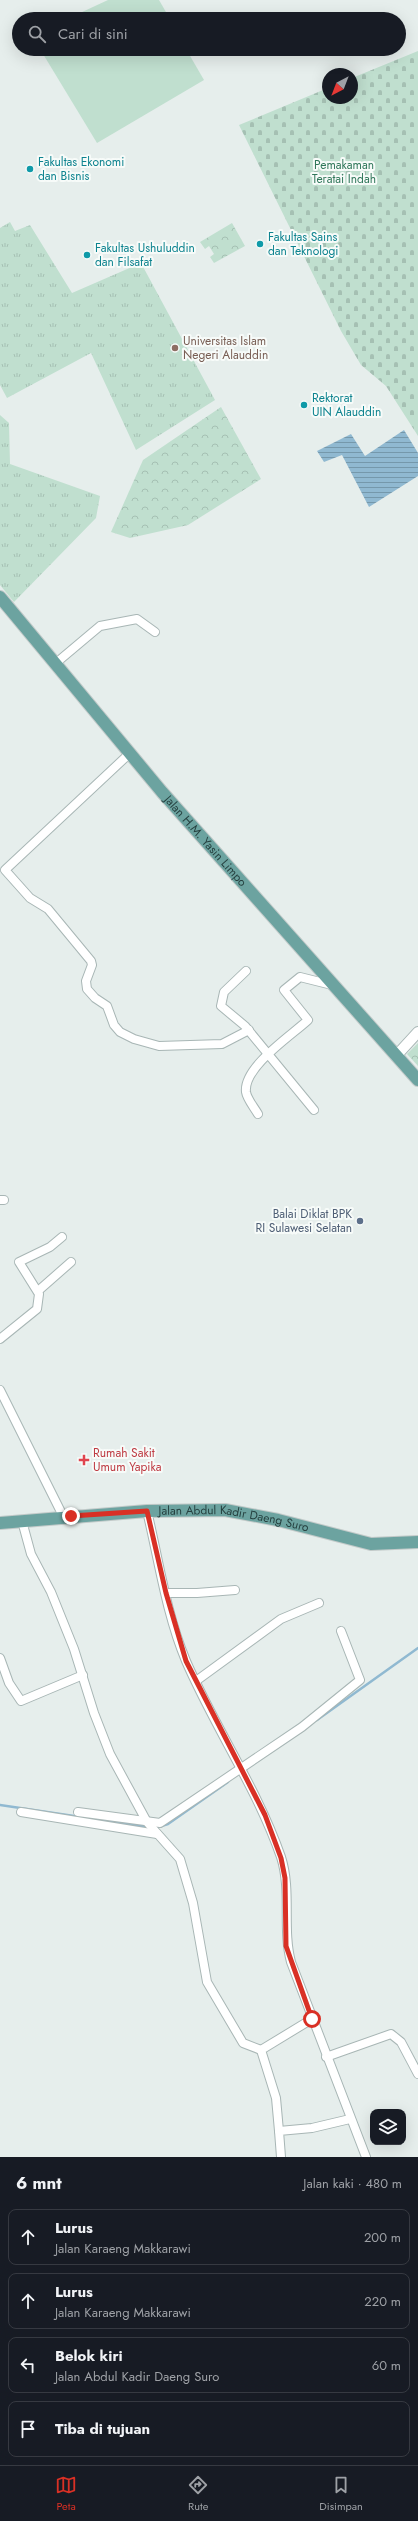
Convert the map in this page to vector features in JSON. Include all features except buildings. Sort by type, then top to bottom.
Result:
[{"type":"main road","name":"Jalan H.M. Yasin Limpo","points":[[0,597],[129,754],[332,985],[418,1080]]},
{"type":"main road","name":"Jalan Abdul Kadir Daeng Suro","points":[[0,1523],[63,1516],[147,1511],[241,1512],[371,1544],[418,1542]]},
{"type":"street","points":[[56,664],[100,626],[137,619],[155,632]]},
{"type":"street","points":[[129,754],[5,870],[30,898],[48,909],[91,962],[92,965],[86,981],[87,989],[107,1006],[114,1025],[120,1032],[147,1044],[159,1046],[222,1044],[249,1030]]},
{"type":"street","points":[[246,971],[229,985],[220,1002],[224,1010],[239,1020],[249,1030],[314,1110]]},
{"type":"street","points":[[258,1114],[246,1091],[248,1082],[268,1053],[308,1020],[284,990],[300,977],[332,985]]},
{"type":"street","points":[[396,1056],[418,1032]]},
{"type":"street","points":[[0,1339],[37,1309],[38,1291],[20,1262],[50,1247],[62,1237]]},
{"type":"street","points":[[38,1291],[71,1262]]},
{"type":"street","points":[[0,1390],[63,1516]]},
{"type":"street","points":[[147,1511],[166,1593],[182,1651],[265,1815],[283,1867],[286,1946],[326,2058],[366,2157]]},
{"type":"street","points":[[22,1521],[31,1554],[51,1592],[83,1675],[104,1740],[152,1828],[172,1847],[180,1858],[192,1903],[207,1982],[243,2044],[261,2050],[312,2019]]},
{"type":"street","points":[[166,1593],[235,1590]]},
{"type":"street","points":[[196,1681],[281,1619],[319,1603]]},
{"type":"street","points":[[152,1828],[156,1823],[165,1820],[242,1771],[302,1727],[360,1680],[341,1631]]},
{"type":"street","points":[[0,1658],[9,1683],[21,1701],[83,1675]]},
{"type":"street","points":[[21,1812],[152,1828]]},
{"type":"street","points":[[78,1812],[152,1828]]},
{"type":"street","points":[[326,2058],[391,2034],[401,2042],[418,2074]]},
{"type":"street","points":[[261,2050],[276,2098],[281,2157]]},
{"type":"street","points":[[279,2131],[312,2128],[350,2119]]},
{"type":"green space","points":[[108,0],[159,0],[166,12],[82,12]]},
{"type":"green space","name":"Pemakaman Teratai Indah","points":[[418,51],[418,436],[386,386],[361,365],[341,331],[239,125],[322,90],[322,104],[358,104],[358,76]]},
{"type":"green space","points":[[44,56],[190,56],[204,80],[97,143]]},
{"type":"green space","points":[[10,222],[15,231],[30,225],[72,293],[141,263],[215,400],[136,450],[91,353],[7,398],[0,385],[0,228]]},
{"type":"green space","points":[[232,223],[245,246],[214,263],[210,257],[214,254],[209,246],[205,249],[200,242]]},
{"type":"green space","points":[[221,407],[261,479],[188,525],[130,538],[111,532],[143,460]]},
{"type":"green space","points":[[0,415],[9,423],[10,464],[100,496],[96,518],[14,602],[0,585]]},
{"type":"green space","points":[[418,1043],[418,1066],[407,1054]]},
{"type":"water","points":[[404,430],[418,453],[418,476],[369,507],[342,455],[324,462],[317,451],[351,434],[365,456]]},
{"type":"waterway","points":[[317,1720],[418,1648]]},
{"type":"waterway","points":[[155,1828],[168,1824],[228,1782]]},
{"type":"waterway","points":[[0,1805],[148,1827]]},
{"type":"place","name":"Fakultas Ekonomi dan Bisnis","points":[[30,169]]},
{"type":"place","name":"Fakultas Sains dan Teknologi","points":[[260,244]]},
{"type":"place","name":"Fakultas Ushuluddin dan Filsafat","points":[[87,255]]},
{"type":"place","name":"Universitas Islam Negeri Alauddin","points":[[175,348]]},
{"type":"place","name":"Rektorat UIN Alauddin","points":[[304,405]]},
{"type":"place","name":"Balai Diklat BPK RI Sulawesi Selatan","points":[[360,1221]]},
{"type":"place","name":"Rumah Sakit Umum Yapika","points":[[84,1460]]},
{"type":"route","points":[[71,1516],[147,1511],[166,1593],[186,1661],[240,1768],[254,1792],[265,1815],[281,1858],[286,1893],[286,1946],[312,2019]]}]
